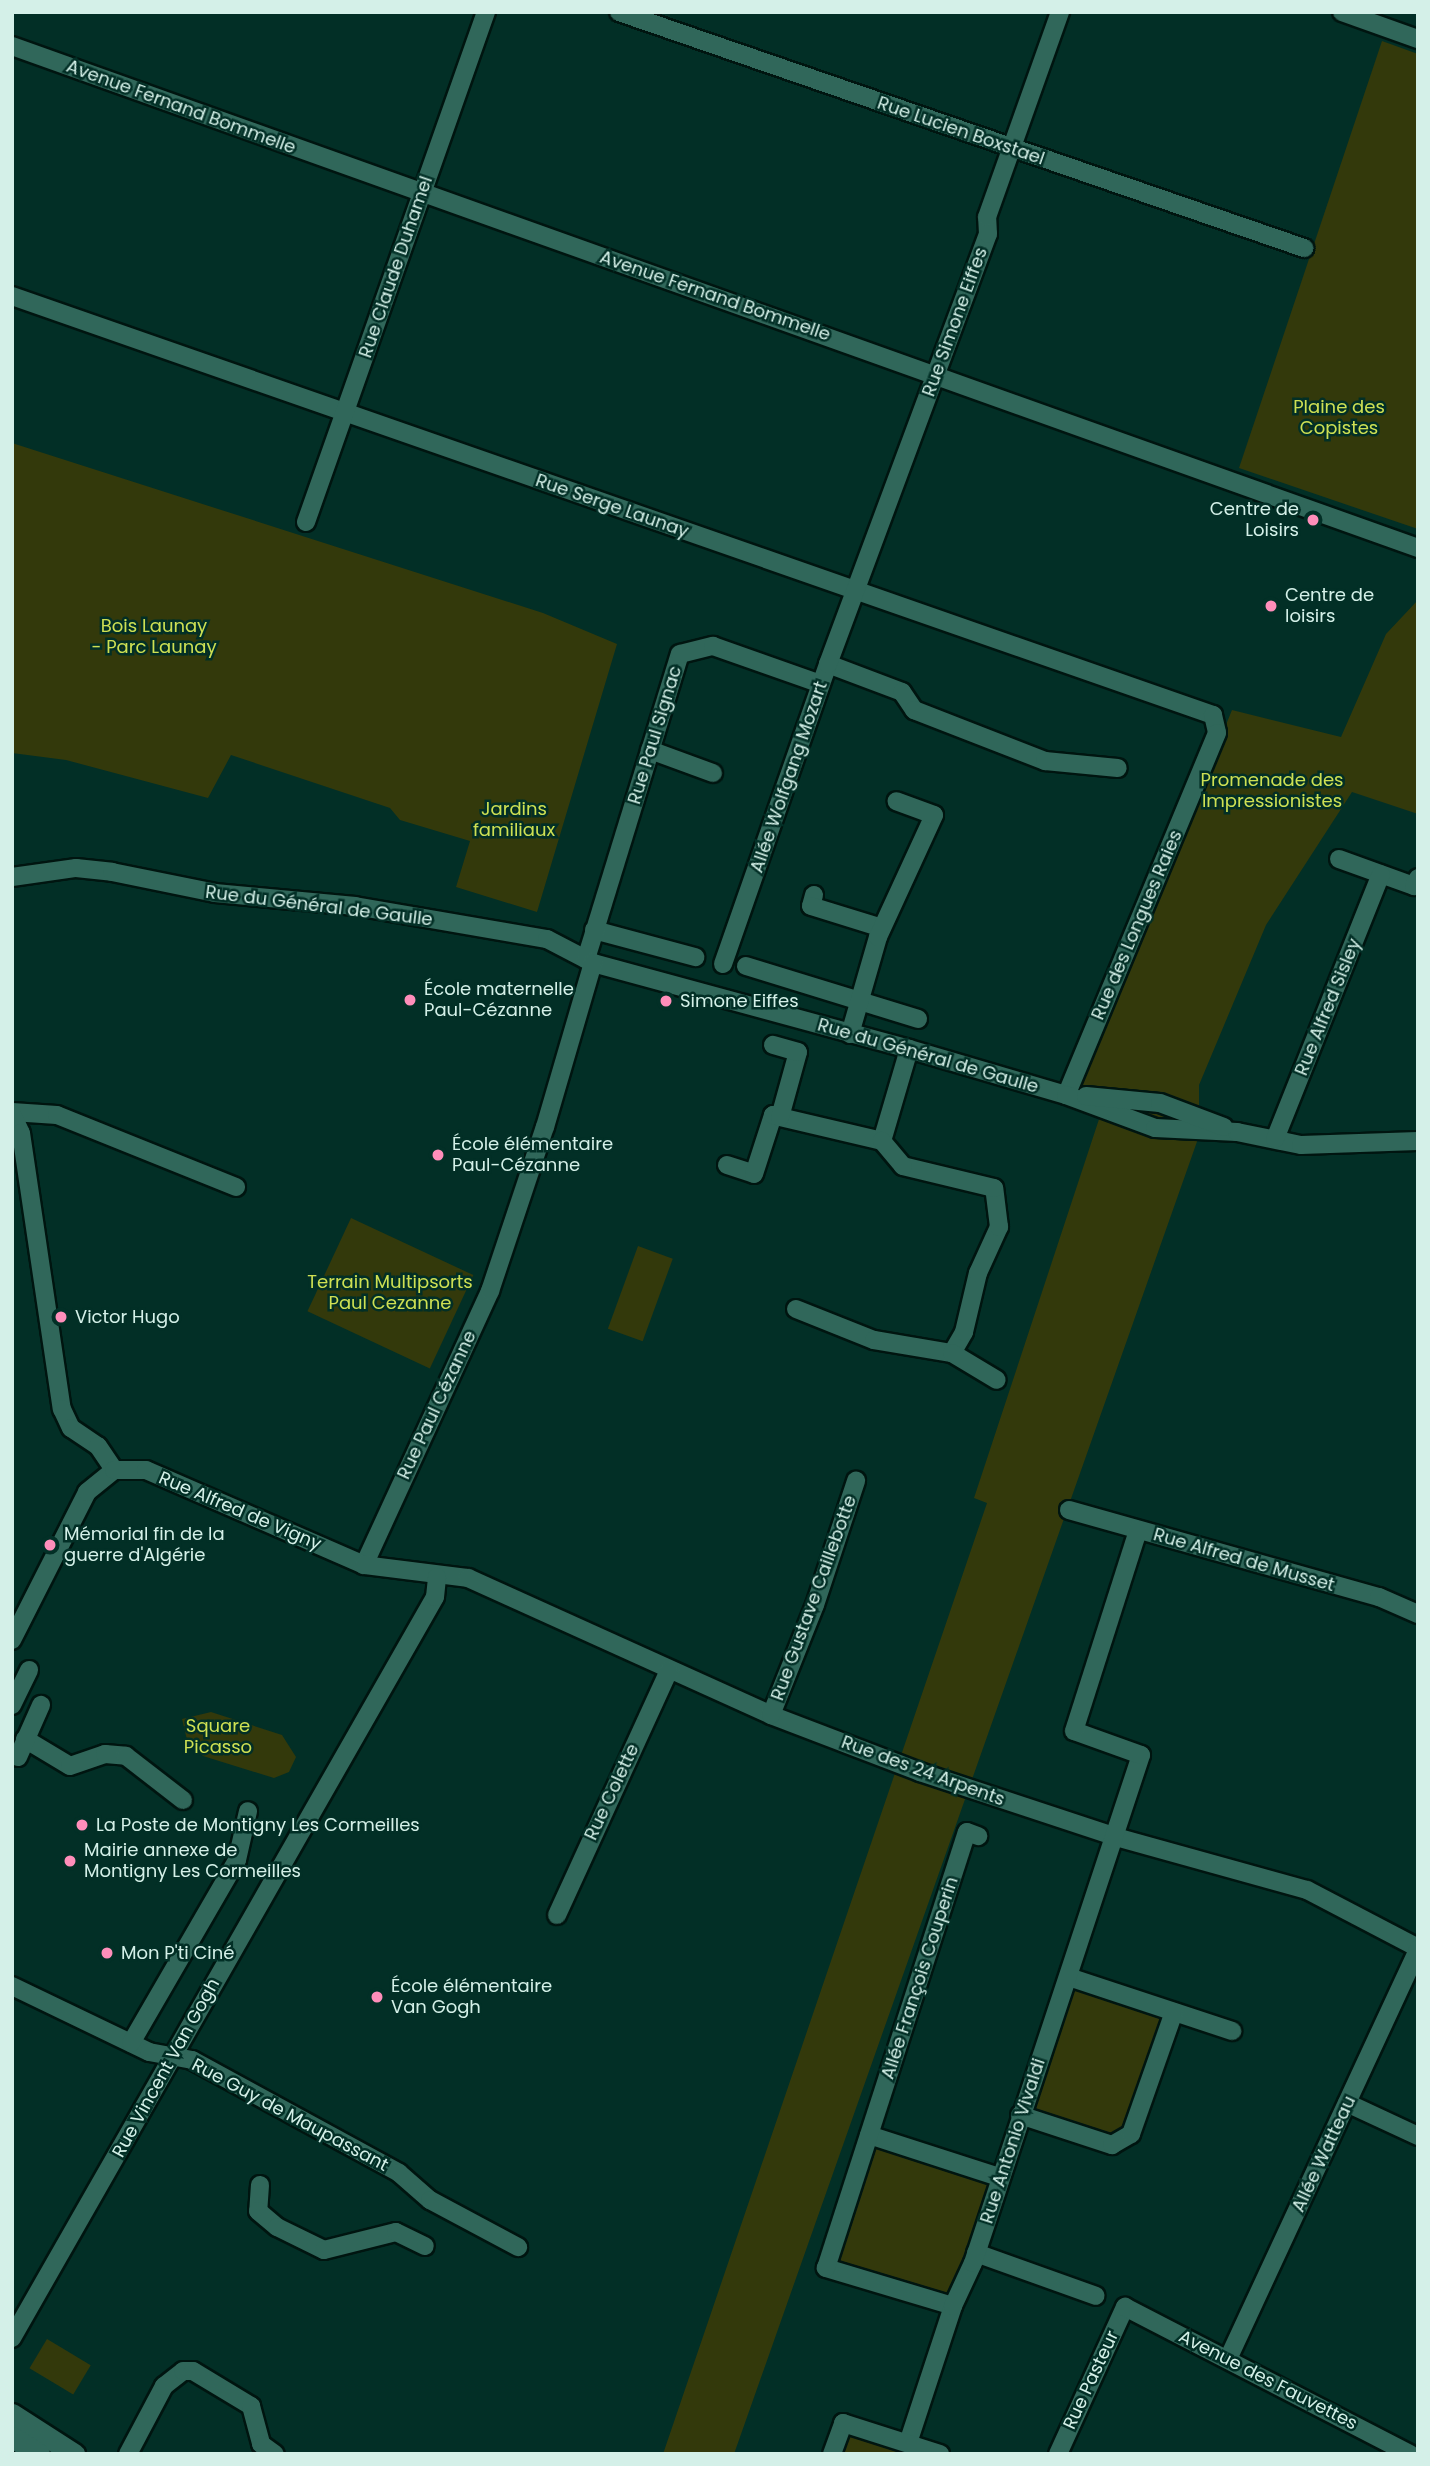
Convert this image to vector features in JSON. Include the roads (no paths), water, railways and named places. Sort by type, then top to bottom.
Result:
[{"type":"main road","points":[[12,2414],[74,2454]]},
{"type":"main road","points":[[12,2437],[39,2454]]},
{"type":"street","name":"Rue Claude Duhamel","points":[[306,522],[486,12]]},
{"type":"street","name":"Rue Lucien Boxstael","points":[[619,12],[1304,248]]},
{"type":"street","name":"Rue Simone Eiffes","points":[[858,590],[988,234],[987,217],[1060,12]]},
{"type":"street","points":[[1342,12],[1418,39]]},
{"type":"street","name":"Avenue Fernand Bommelle","points":[[12,46],[421,194],[937,373],[1418,548]]},
{"type":"street","name":"Rue Serge Launay","points":[[12,296],[858,590],[919,615],[1213,715]]},
{"type":"street","name":"Allée Wolfgang Mozart","points":[[723,964],[828,664],[858,590]]},
{"type":"street","name":"Rue Paul Signac","points":[[589,961],[594,930],[680,654],[691,648],[713,646],[821,684]]},
{"type":"street","points":[[828,664],[902,692],[914,710],[1045,761],[1118,768]]},
{"type":"street","name":"Rue des Longues Raies","points":[[1066,1095],[1217,733],[1213,715]]},
{"type":"street","points":[[650,750],[713,773]]},
{"type":"street","points":[[850,1034],[882,928],[934,815],[896,801]]},
{"type":"street","points":[[1339,859],[1415,886],[1418,877]]},
{"type":"street","name":"Rue du Général de Gaulle","points":[[12,877],[76,868],[215,893],[375,909],[547,939],[589,961],[1066,1095],[1155,1128],[1237,1132],[1301,1145],[1418,1141]]},
{"type":"street","name":"Rue Alfred Sisley","points":[[1275,1139],[1381,874]]},
{"type":"street","points":[[814,895],[811,906],[882,928]]},
{"type":"street","points":[[594,930],[695,957]]},
{"type":"street","name":"Rue Paul Cézanne","points":[[364,1564],[490,1290],[545,1127],[589,961]]},
{"type":"street","points":[[746,966],[918,1019]]},
{"type":"street","points":[[773,1045],[798,1052],[780,1117]]},
{"type":"street","points":[[882,1141],[909,1049]]},
{"type":"street","name":"Rue du Général de Gaulle","points":[[1066,1095],[1160,1103],[1237,1132]]},
{"type":"street","points":[[12,1640],[17,1624],[88,1492],[114,1470],[98,1446],[71,1428],[62,1409],[20,1133],[12,1113],[57,1115],[236,1187]]},
{"type":"street","points":[[727,1165],[754,1174],[773,1115],[882,1141],[903,1166],[993,1188],[999,1227],[978,1273],[964,1332],[952,1353]]},
{"type":"street","points":[[796,1309],[874,1340],[952,1353],[997,1380]]},
{"type":"street","name":"Rue Alfred de Vigny","points":[[114,1470],[146,1470],[364,1564],[437,1577]]},
{"type":"street","name":"Rue Gustave Caillebotte","points":[[771,1715],[815,1605],[856,1481]]},
{"type":"street","name":"Rue Alfred de Musset","points":[[1069,1510],[1379,1597],[1418,1614]]},
{"type":"street","name":"Rue Antonio Vivaldi","points":[[908,2444],[953,2306],[976,2253],[999,2177],[1069,1977],[1142,1755],[1074,1731],[1138,1530]]},
{"type":"street","name":"Rue des 24 Arpents","points":[[437,1577],[468,1578],[668,1670],[699,1679],[771,1715],[920,1772],[1115,1836],[1307,1890],[1418,1948]]},
{"type":"street","name":"Rue Vincent Van Gogh","points":[[12,2338],[435,1597],[437,1577]]},
{"type":"street","points":[[12,1705],[29,1670]]},
{"type":"street","name":"Rue Colette","points":[[557,1915],[668,1670]]},
{"type":"street","points":[[14,1760],[41,1705]]},
{"type":"street","points":[[25,1739],[70,1766],[105,1754],[126,1756],[183,1800]]},
{"type":"street","points":[[131,2043],[237,1860],[248,1811]]},
{"type":"street","name":"Allée François Couperin","points":[[869,2135],[967,1832],[978,1836]]},
{"type":"street","name":"Allée Watteau","points":[[1228,2359],[1418,1948]]},
{"type":"street","points":[[1069,1977],[1232,2031]]},
{"type":"street","name":"Rue Guy de Maupassant","points":[[12,1986],[131,2043],[171,2058],[192,2060],[400,2173],[430,2200],[518,2247]]},
{"type":"street","points":[[1020,2115],[1112,2145],[1131,2134],[1174,2012]]},
{"type":"street","points":[[1347,2103],[1418,2136]]},
{"type":"street","points":[[953,2306],[826,2268],[869,2135],[999,2177]]},
{"type":"street","points":[[260,2185],[258,2211],[277,2227],[324,2250],[396,2232],[425,2246]]},
{"type":"street","points":[[976,2253],[1096,2296]]},
{"type":"street","name":"Avenue des Fauvettes","points":[[1125,2307],[1410,2454]]},
{"type":"street","name":"Rue Pasteur","points":[[1058,2454],[1125,2307]]},
{"type":"street","points":[[128,2454],[164,2386],[183,2371],[193,2371],[251,2406],[261,2444],[275,2454]]},
{"type":"street","points":[[832,2454],[843,2423],[940,2454]]},
{"type":"place","name":"Centre de Loisirs","points":[[1313,520]]},
{"type":"place","name":"Centre de loisirs","points":[[1271,606]]},
{"type":"place","name":"École maternelle Paul-Cézanne","points":[[410,1000]]},
{"type":"place","name":"Simone Eiffes","points":[[666,1001]]},
{"type":"place","name":"École élémentaire Paul-Cézanne","points":[[438,1155]]},
{"type":"place","name":"Victor Hugo","points":[[61,1317]]},
{"type":"place","name":"Mémorial fin de la guerre d'Algérie","points":[[50,1545]]},
{"type":"place","name":"La Poste de Montigny Les Cormeilles","points":[[82,1825]]},
{"type":"place","name":"Mairie annexe de Montigny Les Cormeilles","points":[[70,1861]]},
{"type":"place","name":"Mon P'ti Ciné","points":[[107,1953]]},
{"type":"place","name":"École élémentaire Van Gogh","points":[[377,1997]]},
{"type":"park label","name":"Plaine des Copistes","points":[[1339,418]]},
{"type":"park label","name":"Bois Launay - Parc Launay","points":[[154,637]]},
{"type":"park label","name":"Promenade des Impressionistes","points":[[1272,791]]},
{"type":"park label","name":"Jardins familiaux","points":[[514,820]]},
{"type":"park label","name":"Terrain Multipsorts Paul Cezanne","points":[[390,1293]]},
{"type":"park label","name":"Square Picasso","points":[[218,1737]]}]
